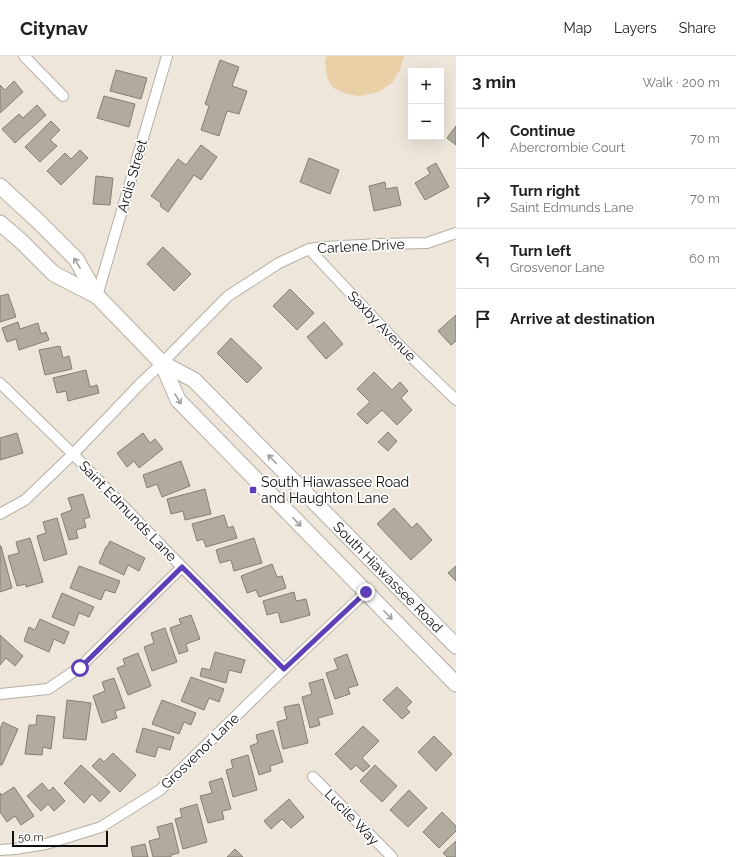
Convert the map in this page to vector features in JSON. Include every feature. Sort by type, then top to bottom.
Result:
[{"type":"street","points":[[24,56],[63,96]]},
{"type":"street","name":"Ardis Street","points":[[97,296],[167,56]]},
{"type":"street","name":"South Hiawassee Road","points":[[0,186],[76,259],[97,296],[162,363],[194,380],[456,646]]},
{"type":"street","name":"South Hiawassee Road","points":[[0,223],[22,242],[54,274],[97,296]]},
{"type":"street","name":"Carlene Drive","points":[[0,514],[25,500],[73,454],[228,296],[279,263],[309,249],[380,244],[427,244],[456,233]]},
{"type":"street","name":"Saxby Avenue","points":[[309,249],[400,346],[456,400]]},
{"type":"street","name":"South Hiawassee Road","points":[[162,363],[178,400],[456,684]]},
{"type":"street","name":"Saint Edmunds Lane","points":[[0,383],[73,454],[182,567],[284,669]]},
{"type":"street","points":[[0,694],[48,689],[80,668],[182,567]]},
{"type":"street","name":"Grosvenor Lane","points":[[0,850],[15,853],[101,827],[160,790],[284,669],[366,592]]},
{"type":"street","name":"Lucile Way","points":[[313,777],[392,857]]},
{"type":"shaded area","points":[[327,56],[404,56],[400,70],[392,83],[378,92],[359,96],[347,94],[333,88],[327,78],[325,60]]},
{"type":"building","points":[[220,60],[239,67],[232,86],[247,91],[239,114],[227,111],[219,136],[201,130],[209,106],[205,104]]},
{"type":"building","points":[[116,70],[147,78],[141,99],[110,91]]},
{"type":"building","points":[[14,81],[23,92],[0,113],[0,85],[5,90]]},
{"type":"building","points":[[104,96],[135,104],[129,127],[97,118]]},
{"type":"building","points":[[37,105],[46,115],[15,143],[2,129],[19,114],[23,118]]},
{"type":"building","points":[[51,121],[60,130],[50,140],[57,146],[40,162],[25,147]]},
{"type":"building","points":[[456,126],[456,145],[447,138]]},
{"type":"building","points":[[201,145],[217,157],[201,180],[194,175],[168,212],[160,206],[161,203],[151,196],[178,159],[186,165]]},
{"type":"building","points":[[80,150],[88,158],[61,185],[47,171],[65,153],[71,159]]},
{"type":"building","points":[[309,158],[339,170],[330,194],[300,182]]},
{"type":"building","points":[[436,163],[449,187],[425,200],[415,183],[430,174],[427,168]]},
{"type":"building","points":[[96,176],[113,178],[110,205],[93,204]]},
{"type":"building","points":[[385,182],[386,189],[397,187],[401,205],[374,211],[369,186]]},
{"type":"building","points":[[163,247],[191,274],[174,291],[147,264]]},
{"type":"building","points":[[290,289],[314,313],[297,330],[273,306]]},
{"type":"building","points":[[8,294],[16,317],[0,322],[0,296]]},
{"type":"building","points":[[456,315],[456,341],[451,345],[438,331]]},
{"type":"building","points":[[18,322],[20,329],[38,323],[41,334],[46,332],[49,340],[19,350],[16,339],[7,342],[2,328]]},
{"type":"building","points":[[324,322],[343,344],[326,359],[307,337]]},
{"type":"building","points":[[231,338],[262,368],[247,383],[217,353]]},
{"type":"building","points":[[60,346],[63,358],[69,356],[72,369],[45,375],[39,350]]},
{"type":"building","points":[[86,370],[90,387],[97,385],[99,393],[68,401],[66,391],[57,393],[53,378]]},
{"type":"building","points":[[374,372],[392,390],[400,382],[408,391],[401,398],[412,410],[397,425],[382,410],[367,424],[357,414],[370,402],[357,389]]},
{"type":"building","points":[[388,432],[397,441],[388,451],[378,442]]},
{"type":"building","points":[[17,433],[23,453],[0,460],[0,438]]},
{"type":"building","points":[[143,433],[150,443],[155,439],[163,449],[139,468],[134,461],[127,467],[117,453]]},
{"type":"building","points":[[181,461],[190,486],[162,497],[157,484],[147,488],[143,475]]},
{"type":"building","points":[[205,489],[211,514],[185,520],[183,511],[171,514],[167,499]]},
{"type":"building","points":[[83,494],[90,517],[84,519],[86,527],[76,530],[78,538],[69,540],[61,514],[72,510],[68,498]]},
{"type":"building","points":[[394,508],[412,528],[417,523],[432,540],[411,560],[377,524]]},
{"type":"building","points":[[224,515],[228,528],[233,526],[237,538],[206,547],[203,539],[197,541],[192,524]]},
{"type":"building","points":[[57,518],[67,554],[44,561],[37,536],[46,533],[43,522]]},
{"type":"building","points":[[30,538],[43,582],[26,587],[26,584],[17,586],[8,556],[19,553],[16,542]]},
{"type":"building","points":[[254,538],[262,563],[234,571],[231,560],[220,563],[216,550]]},
{"type":"building","points":[[110,541],[145,558],[139,571],[128,565],[124,575],[99,563]]},
{"type":"building","points":[[0,546],[12,588],[0,592]]},
{"type":"building","points":[[272,564],[277,577],[282,576],[286,588],[259,597],[256,590],[247,593],[241,576]]},
{"type":"building","points":[[79,566],[120,581],[115,593],[105,590],[101,600],[70,588]]},
{"type":"building","points":[[456,566],[456,581],[448,573]]},
{"type":"building","points":[[294,592],[296,601],[306,599],[310,615],[281,623],[278,612],[267,615],[263,601]]},
{"type":"building","points":[[62,593],[94,607],[89,617],[79,613],[74,626],[52,617]]},
{"type":"building","points":[[191,615],[200,639],[186,644],[188,651],[179,654],[170,628],[181,624],[179,619]]},
{"type":"building","points":[[40,619],[69,632],[64,644],[54,639],[49,652],[24,641],[29,627],[35,630]]},
{"type":"building","points":[[165,628],[177,662],[152,671],[144,647],[154,643],[151,633]]},
{"type":"building","points":[[0,635],[23,656],[15,666],[6,658],[0,665]]},
{"type":"building","points":[[215,652],[245,660],[241,673],[229,670],[226,683],[200,676],[202,668],[210,670]]},
{"type":"building","points":[[138,653],[151,686],[128,695],[117,668],[125,665],[123,659]]},
{"type":"building","points":[[347,654],[358,685],[348,688],[350,694],[335,699],[326,673],[338,669],[334,659]]},
{"type":"building","points":[[191,677],[224,689],[219,702],[209,698],[204,710],[181,701]]},
{"type":"building","points":[[114,678],[125,708],[115,711],[117,718],[102,723],[93,696],[105,691],[102,682]]},
{"type":"building","points":[[323,679],[333,714],[318,718],[320,725],[310,728],[302,697],[312,694],[309,683]]},
{"type":"building","points":[[397,687],[412,702],[406,708],[410,712],[402,719],[383,700]]},
{"type":"building","points":[[67,700],[91,703],[86,740],[63,738]]},
{"type":"building","points":[[162,700],[196,713],[191,725],[184,722],[179,734],[152,724]]},
{"type":"building","points":[[299,704],[308,743],[283,749],[277,722],[287,719],[284,707]]},
{"type":"building","points":[[37,715],[55,717],[51,749],[43,747],[42,755],[25,754],[29,725],[36,725]]},
{"type":"building","points":[[3,722],[18,729],[2,765],[0,765],[0,729]]},
{"type":"building","points":[[363,726],[379,741],[362,758],[370,766],[363,772],[356,765],[351,770],[335,754]]},
{"type":"building","points":[[143,728],[174,737],[170,750],[158,747],[155,757],[136,752]]},
{"type":"building","points":[[273,730],[283,762],[270,766],[271,771],[259,775],[250,746],[258,743],[256,735]]},
{"type":"building","points":[[434,736],[452,754],[436,771],[418,752]]},
{"type":"building","points":[[113,753],[136,775],[120,792],[92,766],[100,758],[104,762]]},
{"type":"building","points":[[248,755],[257,790],[233,797],[226,770],[233,768],[231,760]]},
{"type":"building","points":[[81,765],[110,792],[100,802],[92,794],[84,803],[64,783]]},
{"type":"building","points":[[375,765],[397,786],[382,802],[360,781]]},
{"type":"building","points":[[222,778],[231,809],[222,811],[224,819],[208,823],[200,796],[212,793],[209,782]]},
{"type":"building","points":[[42,783],[49,791],[53,787],[65,801],[54,811],[48,804],[41,811],[27,796]]},
{"type":"building","points":[[14,787],[34,816],[21,825],[15,816],[7,822],[0,812],[0,793],[2,795]]},
{"type":"building","points":[[409,790],[427,808],[408,827],[390,810]]},
{"type":"building","points":[[289,799],[304,817],[291,828],[282,819],[271,829],[264,821]]},
{"type":"building","points":[[197,804],[207,842],[183,849],[175,819],[182,817],[180,809]]},
{"type":"building","points":[[442,812],[456,826],[456,831],[439,848],[423,832]]},
{"type":"building","points":[[172,823],[179,853],[171,855],[171,857],[153,857],[149,841],[160,838],[157,827]]},
{"type":"building","points":[[456,841],[456,857],[447,857],[443,853]]},
{"type":"building","points":[[145,844],[148,857],[133,857],[131,847]]},
{"type":"building","points":[[235,849],[243,857],[227,857]]},
{"type":"place","name":"South Hiawassee Road and Haughton Lane","points":[[253,490]]},
{"type":"route","points":[[80,668],[182,567],[284,669],[366,592]]}]
